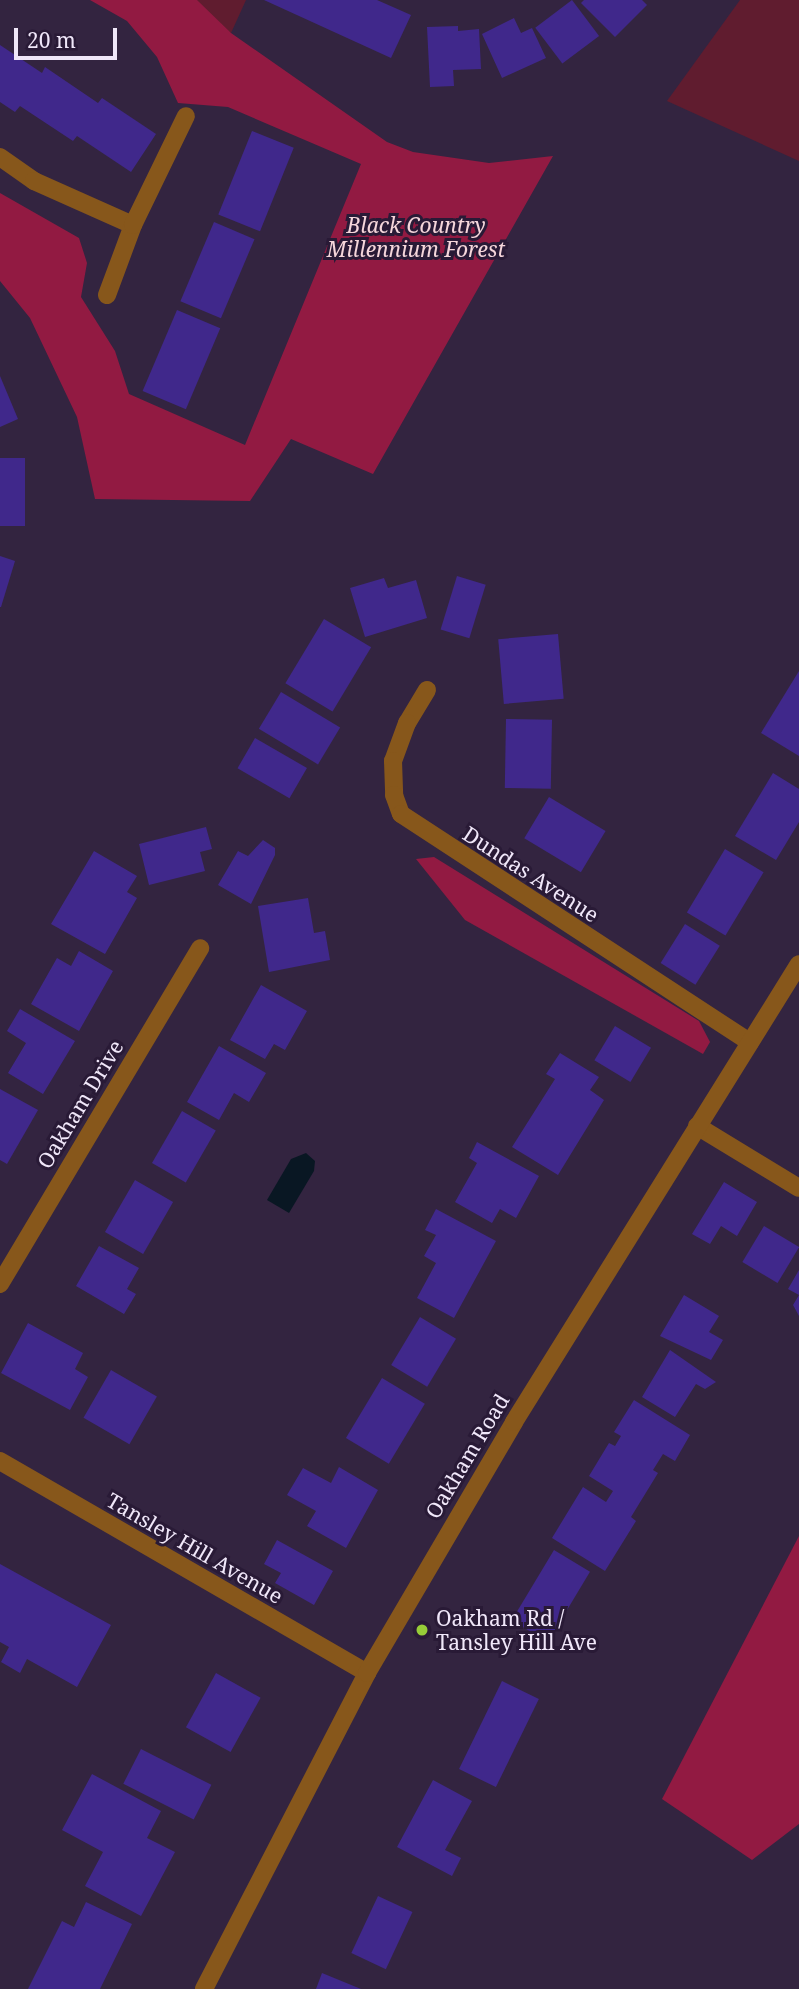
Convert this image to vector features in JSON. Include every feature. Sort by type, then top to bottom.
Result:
[{"type":"street","points":[[107,295],[133,225],[186,116]]},
{"type":"street","points":[[0,157],[34,181],[133,225]]},
{"type":"street","name":"Dundas Avenue","points":[[427,690],[407,723],[393,761],[394,795],[401,814],[750,1042]]},
{"type":"street","name":"Oakham Drive","points":[[0,1284],[200,948]]},
{"type":"street","name":"Oakham Road","points":[[204,1989],[367,1673],[514,1422],[799,964]]},
{"type":"street","points":[[696,1126],[799,1188]]},
{"type":"street","name":"Tansley Hill Avenue","points":[[0,1461],[367,1673]]},
{"type":"shaded area","points":[[172,0],[246,0],[231,33]]},
{"type":"shaded area","points":[[740,0],[799,0],[799,161],[667,101]]},
{"type":"green space","name":"Black Country Millennium Forest","points":[[90,0],[197,0],[231,33],[387,142],[413,152],[489,163],[553,156],[373,474],[291,439],[250,501],[95,499],[77,417],[30,318],[0,281],[0,193],[79,238],[87,263],[81,297],[115,351],[129,394],[245,445],[361,164],[228,107],[178,103],[157,57],[127,21]]},
{"type":"green space","points":[[434,857],[699,1021],[710,1042],[703,1054],[465,920],[416,859]]},
{"type":"green space","points":[[799,1536],[799,1824],[752,1860],[662,1799]]},
{"type":"water","points":[[306,1153],[315,1161],[314,1171],[289,1213],[267,1200],[291,1159]]},
{"type":"building","points":[[264,0],[377,0],[411,15],[391,58]]},
{"type":"building","points":[[572,0],[599,36],[562,64],[535,28]]},
{"type":"building","points":[[584,0],[642,0],[647,5],[615,37],[581,3]]},
{"type":"building","points":[[514,18],[521,33],[532,28],[546,58],[502,78],[482,34]]},
{"type":"building","points":[[458,26],[458,31],[479,29],[481,69],[453,70],[454,86],[430,87],[427,27]]},
{"type":"building","points":[[0,45],[42,73],[45,67],[98,103],[102,98],[156,134],[131,172],[77,136],[73,141],[20,106],[15,112],[0,102]]},
{"type":"building","points":[[252,131],[294,148],[260,231],[218,214]]},
{"type":"building","points":[[214,222],[255,239],[221,318],[180,301]]},
{"type":"building","points":[[177,310],[220,328],[186,409],[143,391]]},
{"type":"building","points":[[0,376],[18,419],[0,427]]},
{"type":"building","points":[[0,458],[25,458],[25,526],[0,526]]},
{"type":"building","points":[[0,556],[15,561],[1,607],[0,607]]},
{"type":"building","points":[[457,576],[486,585],[469,638],[441,630]]},
{"type":"building","points":[[384,578],[388,588],[416,580],[427,618],[365,637],[350,588]]},
{"type":"building","points":[[324,619],[371,647],[333,712],[285,683]]},
{"type":"building","points":[[558,634],[564,699],[504,704],[498,639]]},
{"type":"building","points":[[799,671],[799,756],[761,733]]},
{"type":"building","points":[[281,692],[340,728],[318,764],[259,729]]},
{"type":"building","points":[[506,719],[552,720],[551,789],[505,788]]},
{"type":"building","points":[[255,738],[307,768],[289,798],[238,768]]},
{"type":"building","points":[[773,773],[799,789],[799,822],[776,860],[735,836]]},
{"type":"building","points":[[549,797],[606,831],[581,872],[524,838]]},
{"type":"building","points":[[206,827],[212,849],[200,852],[205,871],[149,885],[139,844]]},
{"type":"building","points":[[263,840],[275,848],[275,855],[251,904],[218,885],[238,851],[248,856]]},
{"type":"building","points":[[725,849],[764,872],[725,936],[687,912]]},
{"type":"building","points":[[94,851],[137,876],[127,892],[137,898],[105,954],[51,924]]},
{"type":"building","points":[[308,898],[314,933],[325,931],[330,960],[269,972],[258,906]]},
{"type":"building","points":[[685,924],[720,946],[695,985],[661,963]]},
{"type":"building","points":[[79,951],[113,971],[79,1031],[31,1004],[57,958],[71,966]]},
{"type":"building","points":[[261,985],[307,1011],[285,1050],[274,1044],[265,1059],[230,1040]]},
{"type":"building","points":[[20,1009],[75,1041],[43,1094],[8,1073],[26,1043],[7,1031]]},
{"type":"building","points":[[615,1026],[651,1048],[630,1082],[594,1060]]},
{"type":"building","points":[[219,1046],[266,1073],[249,1102],[234,1093],[219,1120],[187,1102]]},
{"type":"building","points":[[560,1053],[599,1077],[590,1090],[604,1100],[558,1175],[512,1147],[555,1079],[546,1074]]},
{"type":"building","points":[[0,1089],[38,1110],[7,1164],[0,1160]]},
{"type":"building","points":[[182,1111],[216,1130],[186,1182],[152,1163]]},
{"type":"building","points":[[477,1142],[539,1176],[516,1218],[500,1209],[492,1223],[455,1202],[477,1163],[469,1158]]},
{"type":"building","points":[[135,1180],[173,1202],[143,1254],[105,1232]]},
{"type":"building","points":[[724,1182],[757,1202],[737,1236],[721,1226],[710,1244],[692,1234]]},
{"type":"building","points":[[436,1209],[496,1241],[454,1318],[417,1298],[436,1263],[424,1256],[436,1235],[425,1230]]},
{"type":"building","points":[[764,1226],[799,1247],[778,1283],[742,1262]]},
{"type":"building","points":[[99,1246],[139,1268],[127,1289],[136,1294],[124,1314],[76,1286]]},
{"type":"building","points":[[799,1270],[799,1295],[788,1289]]},
{"type":"building","points":[[684,1295],[719,1316],[709,1332],[723,1340],[711,1360],[660,1336]]},
{"type":"building","points":[[799,1295],[799,1316],[793,1305]]},
{"type":"building","points":[[420,1317],[456,1339],[427,1387],[391,1365]]},
{"type":"building","points":[[28,1323],[83,1353],[75,1369],[88,1377],[70,1410],[1,1373]]},
{"type":"building","points":[[670,1350],[716,1382],[705,1389],[696,1384],[675,1417],[642,1397]]},
{"type":"building","points":[[111,1370],[157,1396],[129,1444],[84,1418]]},
{"type":"building","points":[[382,1378],[425,1404],[389,1464],[346,1438]]},
{"type":"building","points":[[634,1400],[690,1435],[675,1461],[663,1454],[653,1470],[658,1473],[631,1517],[636,1521],[605,1571],[552,1538],[583,1487],[606,1502],[613,1491],[589,1476],[609,1443],[615,1446],[621,1436],[614,1432]]},
{"type":"building","points":[[339,1467],[378,1490],[346,1548],[307,1526],[316,1511],[287,1495],[303,1468],[331,1483]]},
{"type":"building","points":[[277,1540],[333,1571],[314,1605],[275,1583],[281,1573],[264,1564]]},
{"type":"building","points":[[554,1550],[590,1572],[548,1642],[512,1620]]},
{"type":"building","points":[[0,1564],[111,1625],[77,1687],[27,1659],[20,1673],[1,1662],[9,1647],[0,1642]]},
{"type":"building","points":[[216,1673],[261,1698],[231,1752],[186,1727]]},
{"type":"building","points":[[502,1681],[539,1699],[496,1787],[459,1769]]},
{"type":"building","points":[[141,1749],[211,1785],[194,1820],[123,1784]]},
{"type":"building","points":[[92,1774],[161,1811],[147,1838],[175,1852],[141,1916],[85,1886],[103,1852],[62,1830]]},
{"type":"building","points":[[433,1780],[472,1801],[445,1850],[461,1858],[452,1876],[397,1847]]},
{"type":"building","points":[[378,1896],[412,1912],[386,1969],[351,1953]]},
{"type":"building","points":[[86,1902],[132,1924],[100,1989],[28,1989],[62,1921],[74,1927]]},
{"type":"building","points":[[322,1973],[361,1989],[316,1989]]},
{"type":"place","name":"Oakham Rd / Tansley Hill Ave","points":[[422,1630]]}]
